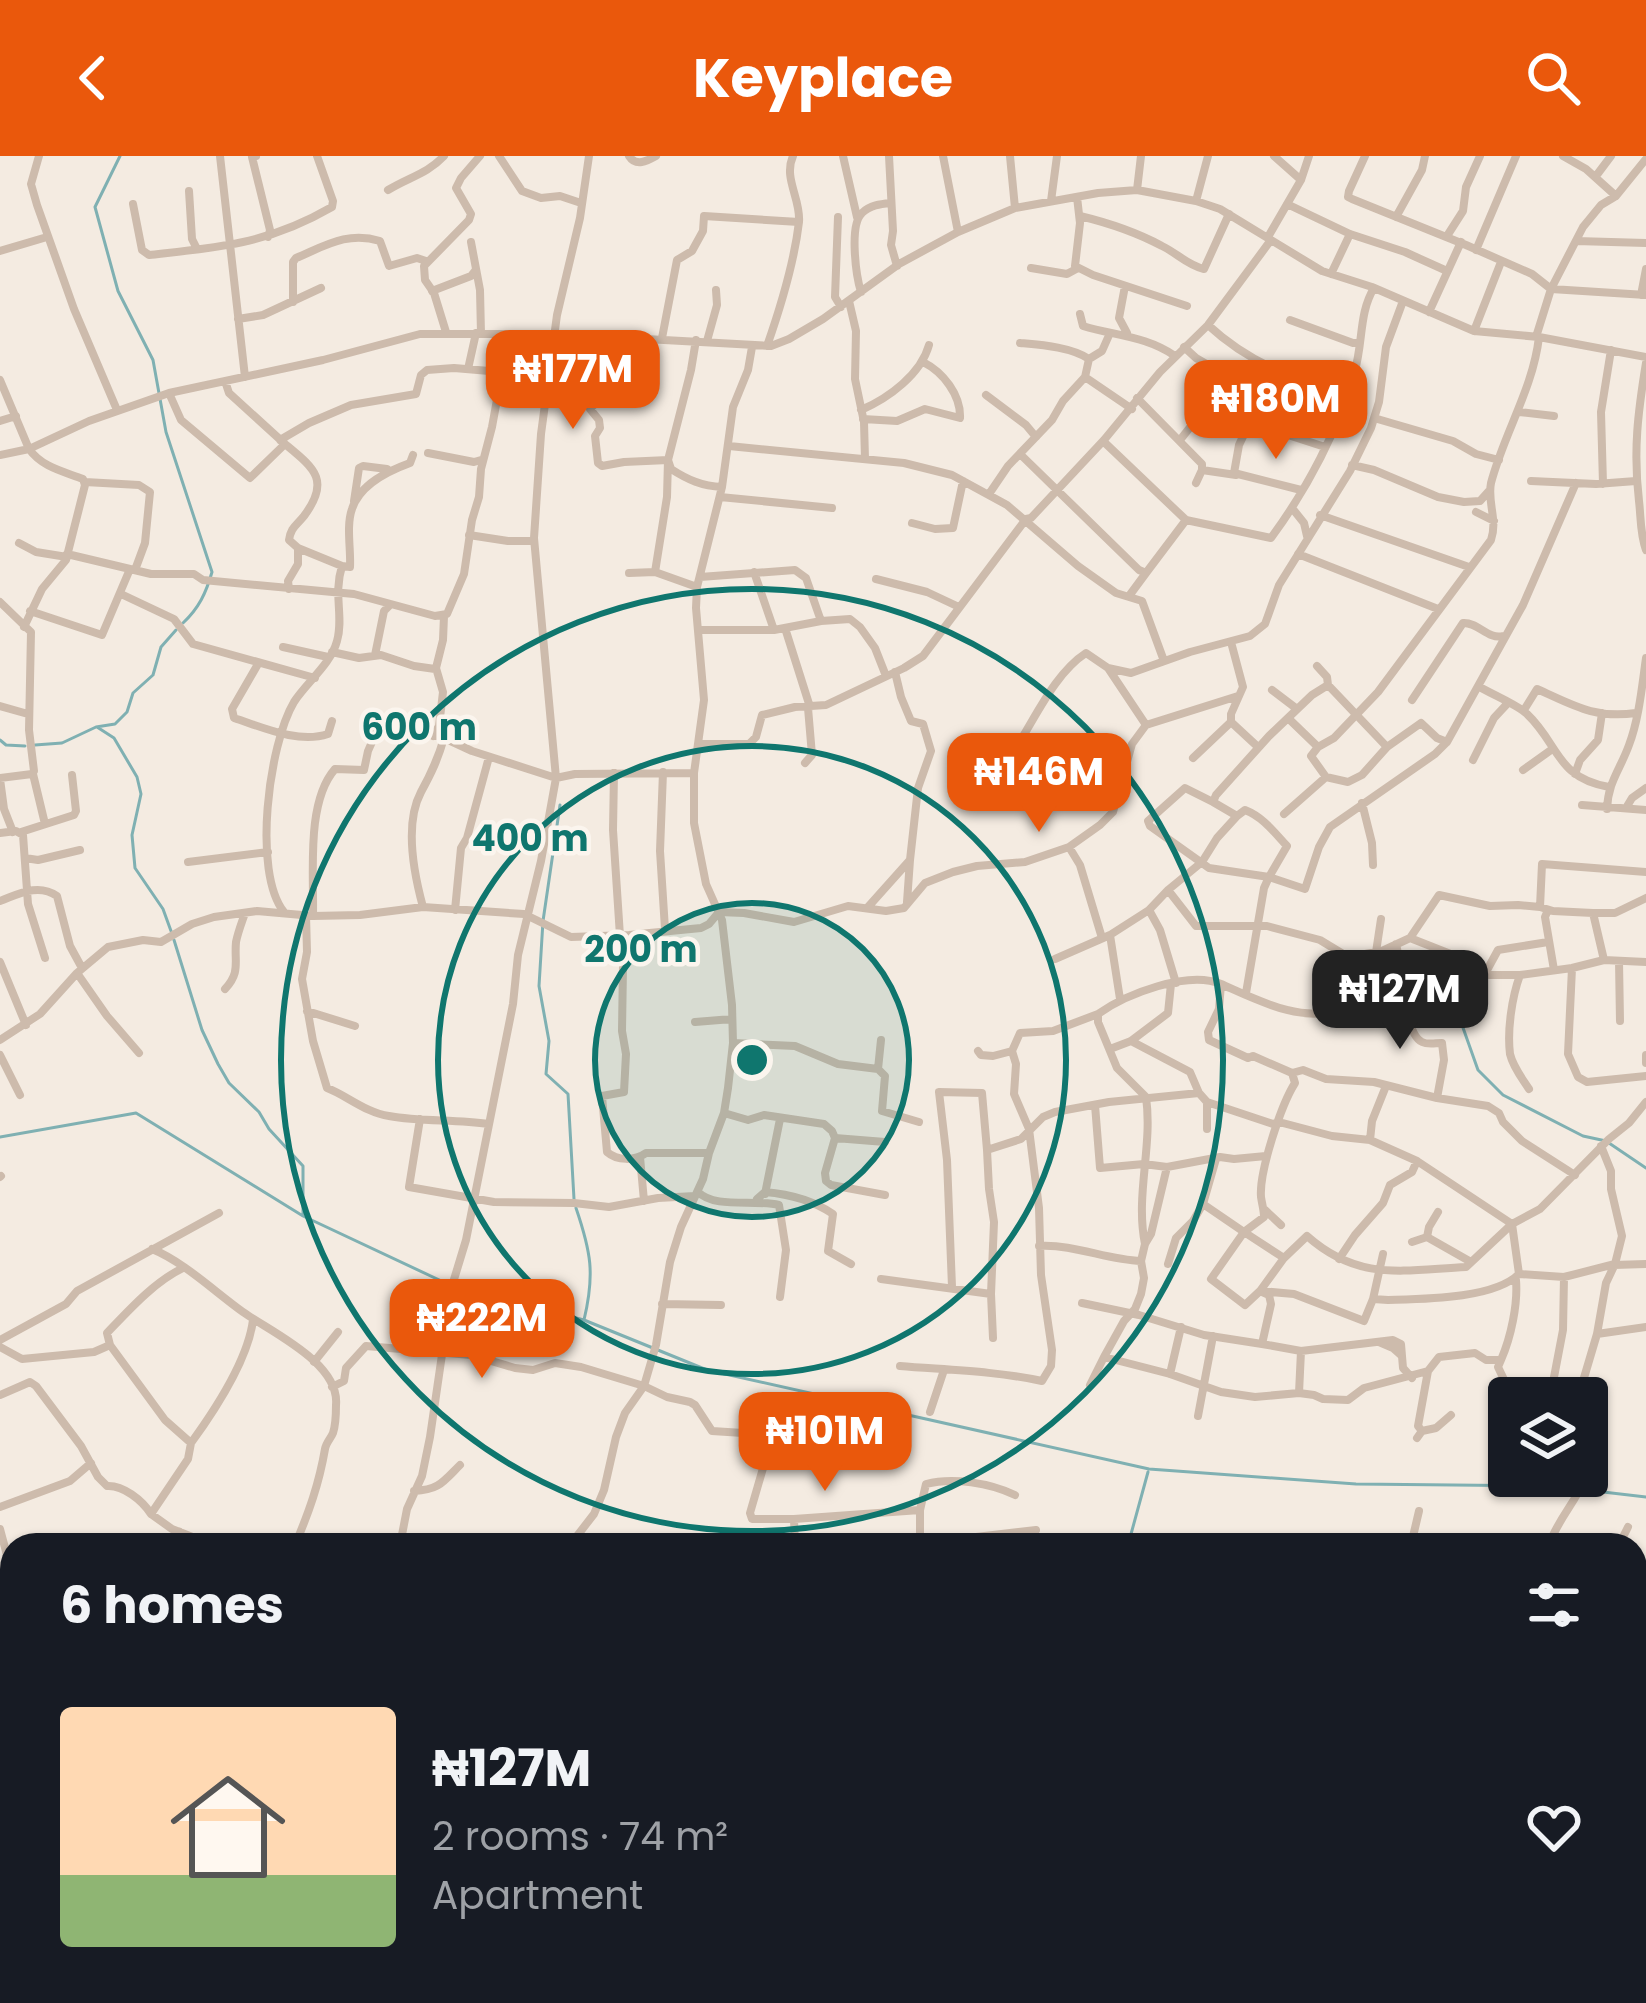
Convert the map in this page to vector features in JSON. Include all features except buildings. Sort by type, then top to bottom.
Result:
[{"type":"street","points":[[39,156],[31,184],[47,237],[117,410]]},
{"type":"street","points":[[220,156],[245,377]]},
{"type":"street","points":[[256,156],[252,157],[268,238]]},
{"type":"street","points":[[134,204],[146,254],[232,247],[268,238],[332,207],[317,156]]},
{"type":"street","points":[[388,190],[427,172],[444,156]]},
{"type":"street","points":[[425,261],[469,220],[469,209],[456,188],[480,156]]},
{"type":"street","points":[[500,156],[522,191],[581,202]]},
{"type":"street","points":[[403,1533],[430,1437],[452,1286],[466,1240],[556,778],[534,541],[556,315],[589,156]]},
{"type":"street","points":[[629,156],[640,163],[656,156]]},
{"type":"street","points":[[767,346],[785,295],[799,222],[788,170],[793,156]]},
{"type":"street","points":[[843,156],[857,218],[861,292]]},
{"type":"street","points":[[889,156],[891,245],[897,266]]},
{"type":"street","points":[[943,156],[958,232]]},
{"type":"street","points":[[1010,156],[1015,208]]},
{"type":"street","points":[[1052,201],[1057,156]]},
{"type":"street","points":[[1137,190],[1141,156]]},
{"type":"street","points":[[1196,201],[1208,156]]},
{"type":"street","points":[[1274,156],[1301,180]]},
{"type":"street","points":[[699,744],[749,744],[762,715],[826,705],[923,656],[1029,521],[1208,325],[1269,238],[1309,156]]},
{"type":"street","points":[[1365,156],[1348,197],[1532,274],[1551,289],[1643,295],[1646,269]]},
{"type":"street","points":[[1396,217],[1425,156]]},
{"type":"street","points":[[1448,236],[1463,211],[1466,188],[1480,156]]},
{"type":"street","points":[[1476,250],[1516,156]]},
{"type":"street","points":[[1563,156],[1596,176],[1616,196]]},
{"type":"street","points":[[1596,176],[1612,156]]},
{"type":"street","points":[[1352,465],[1450,500],[1485,499],[1519,412],[1551,289],[1594,213],[1616,196],[1646,159]]},
{"type":"street","points":[[0,455],[29,449],[162,395],[398,338],[446,332],[555,334],[767,346],[789,340],[897,266],[958,232],[1015,208],[1137,190],[1196,201],[1229,214],[1305,262],[1474,331],[1537,337],[1646,360],[1640,478],[1646,550]]},
{"type":"street","points":[[189,191],[197,249]]},
{"type":"street","points":[[1077,196],[1080,235],[1074,262],[1078,268],[1187,306]]},
{"type":"street","points":[[857,218],[891,203]]},
{"type":"street","points":[[1287,204],[1447,271]]},
{"type":"street","points":[[1080,216],[1133,232],[1204,269],[1229,214]]},
{"type":"street","points":[[662,338],[677,260],[692,251],[704,231],[704,216],[799,222]]},
{"type":"street","points":[[838,217],[835,297],[845,304],[856,332],[854,366],[865,460]]},
{"type":"street","points":[[1331,274],[1350,234]]},
{"type":"street","points":[[293,302],[292,262],[326,242],[352,236],[371,238],[380,241],[389,266],[417,258],[425,261]]},
{"type":"street","points":[[0,251],[47,237]]},
{"type":"street","points":[[1576,241],[1646,243]]},
{"type":"street","points":[[468,369],[478,334],[480,290],[471,242]]},
{"type":"street","points":[[1429,312],[1461,242]]},
{"type":"street","points":[[425,261],[425,280],[446,332]]},
{"type":"street","points":[[1474,331],[1501,262]]},
{"type":"street","points":[[1031,268],[1067,274],[1078,268]]},
{"type":"street","points":[[432,291],[476,270]]},
{"type":"street","points":[[988,494],[1085,377],[1089,359],[1119,332],[1125,286]]},
{"type":"street","points":[[238,319],[263,315],[321,288]]},
{"type":"street","points":[[1103,441],[1186,520],[1271,538],[1325,447],[1346,396],[1365,302],[1373,288]]},
{"type":"street","points":[[655,572],[668,460],[691,370],[717,305],[716,290]]},
{"type":"street","points":[[1022,738],[1047,697],[1086,653],[1108,668],[1131,673],[1250,636],[1265,624],[1279,585],[1352,465],[1374,418],[1386,347],[1403,301]]},
{"type":"street","points":[[1080,314],[1083,326],[1119,332],[1175,356]]},
{"type":"street","points":[[1290,320],[1359,343]]},
{"type":"street","points":[[1208,325],[1253,360],[1346,396]]},
{"type":"street","points":[[19,543],[36,552],[161,575],[188,573],[202,580],[354,594],[435,616],[447,614],[464,574],[509,334]]},
{"type":"street","points":[[626,337],[611,387],[590,410],[599,420],[595,436],[598,463],[668,460]]},
{"type":"street","points":[[1020,343],[1046,344],[1089,359]]},
{"type":"street","points":[[862,414],[923,362],[929,345]]},
{"type":"street","points":[[579,1533],[604,1490],[625,1414],[644,1386],[656,1349],[670,1262],[724,1112],[733,1043],[728,972],[694,823],[694,773],[704,700],[698,582],[721,492],[733,407],[752,347]]},
{"type":"street","points":[[1184,347],[1208,365],[1204,375]]},
{"type":"street","points":[[1603,484],[1600,412],[1611,350]]},
{"type":"street","points":[[862,414],[897,421],[925,409],[960,418],[959,399],[933,367],[923,362]]},
{"type":"street","points":[[162,395],[181,420],[248,478],[309,423],[351,406],[416,394],[427,370],[501,372]]},
{"type":"street","points":[[1085,377],[1132,409]]},
{"type":"street","points":[[0,380],[29,449],[39,461],[85,482],[139,484],[150,492],[145,544],[102,635],[30,611]]},
{"type":"street","points":[[225,381],[229,393],[318,477],[313,500],[289,540],[342,566],[350,567],[350,512],[358,468],[388,469],[410,463],[413,455]]},
{"type":"street","points":[[986,395],[1036,437]]},
{"type":"street","points":[[1180,440],[1199,416],[1194,397]]},
{"type":"street","points":[[1138,398],[1202,464],[1196,483]]},
{"type":"street","points":[[1519,412],[1554,416]]},
{"type":"street","points":[[0,421],[16,416]]},
{"type":"street","points":[[1374,418],[1499,460]]},
{"type":"street","points":[[1236,475],[1239,445],[1252,424],[1325,447]]},
{"type":"street","points":[[729,446],[912,465],[963,481],[1029,521],[1116,593],[1142,601],[1164,661]]},
{"type":"street","points":[[428,452],[483,460]]},
{"type":"street","points":[[1020,454],[1147,573]]},
{"type":"street","points":[[668,460],[671,469],[687,479],[721,492],[832,508]]},
{"type":"street","points":[[354,503],[388,469]]},
{"type":"street","points":[[1202,470],[1301,490]]},
{"type":"street","points":[[1532,481],[1603,484],[1640,478]]},
{"type":"street","points":[[913,523],[935,530],[953,527],[963,481]]},
{"type":"street","points":[[24,626],[67,555],[85,482]]},
{"type":"street","points":[[1237,815],[1185,788],[1148,821],[1210,868],[1268,877],[1306,889],[1330,827],[1447,742],[1522,605],[1576,483]]},
{"type":"street","points":[[1447,742],[1421,723],[1387,747],[1362,776],[1348,782],[1326,777],[1311,756],[1378,692],[1491,540],[1494,521],[1489,490]]},
{"type":"street","points":[[1292,508],[1304,523],[1307,538]]},
{"type":"street","points":[[1475,512],[1494,521]]},
{"type":"street","points":[[1304,523],[1318,519],[1469,568]]},
{"type":"street","points":[[1129,596],[1186,520]]},
{"type":"street","points":[[469,535],[534,541]]},
{"type":"street","points":[[290,589],[298,548]]},
{"type":"street","points":[[1298,554],[1438,609]]},
{"type":"street","points":[[285,912],[274,896],[266,815],[292,706],[338,636],[337,584],[342,566]]},
{"type":"street","points":[[629,573],[655,572],[698,582],[790,569],[802,574],[820,621]]},
{"type":"street","points":[[754,572],[809,708],[812,755],[806,763]]},
{"type":"street","points":[[876,579],[927,592],[959,607]]},
{"type":"street","points":[[121,594],[174,619],[193,644],[314,678]]},
{"type":"street","points":[[0,602],[31,632],[28,714],[33,774],[45,824]]},
{"type":"street","points":[[375,656],[384,611],[391,604]]},
{"type":"street","points":[[433,736],[439,725],[442,692],[436,669],[444,614]]},
{"type":"street","points":[[698,631],[779,629],[850,619],[860,626],[891,674],[911,721],[923,724],[931,751],[918,788],[907,902]]},
{"type":"street","points":[[1412,700],[1463,623],[1492,637],[1504,636]]},
{"type":"street","points":[[1193,758],[1231,722],[1243,687],[1231,642]]},
{"type":"street","points":[[283,647],[375,656],[436,669]]},
{"type":"street","points":[[1607,809],[1609,787],[1631,742],[1646,658]]},
{"type":"street","points":[[258,664],[231,716],[282,734],[319,737],[328,734],[332,721]]},
{"type":"street","points":[[1317,666],[1328,677],[1328,685],[1387,747]]},
{"type":"street","points":[[1108,668],[1146,725]]},
{"type":"street","points":[[1214,802],[1258,747],[1328,685]]},
{"type":"street","points":[[1478,686],[1524,710],[1551,750],[1575,774],[1609,787]]},
{"type":"street","points":[[1524,710],[1537,688],[1564,704],[1618,715],[1636,713]]},
{"type":"street","points":[[1272,690],[1298,709]]},
{"type":"street","points":[[718,912],[794,922],[848,906],[886,911],[904,908],[926,883],[953,872],[1025,862],[1070,847],[1113,812],[1132,744],[1146,725],[1238,696]]},
{"type":"street","points":[[1473,760],[1494,718],[1507,704]]},
{"type":"street","points":[[0,706],[28,714]]},
{"type":"street","points":[[1575,774],[1580,760],[1598,740],[1602,713]]},
{"type":"street","points":[[1289,718],[1318,747]]},
{"type":"street","points":[[489,1124],[388,1117],[327,1088],[302,979],[316,825],[331,772],[341,767],[364,770],[368,751],[384,722],[445,738],[556,778],[694,773]]},
{"type":"street","points":[[1231,722],[1258,747]]},
{"type":"street","points":[[423,908],[412,866],[412,829],[420,795],[435,770],[445,738]]},
{"type":"street","points":[[1523,770],[1551,750]]},
{"type":"street","points":[[455,910],[461,848],[489,757]]},
{"type":"street","points":[[663,772],[660,851],[665,929]]},
{"type":"street","points":[[614,773],[626,1054],[624,1092],[602,1096],[604,1131],[610,1154],[617,1158],[709,1154]]},
{"type":"street","points":[[33,774],[0,779],[4,808],[16,832],[23,835],[28,904],[45,958]]},
{"type":"street","points":[[0,833],[74,815],[72,776]]},
{"type":"street","points":[[1284,814],[1326,777]]},
{"type":"street","points":[[1625,809],[1646,788]]},
{"type":"street","points":[[1362,803],[1372,843],[1372,866]]},
{"type":"street","points":[[1582,805],[1646,811]]},
{"type":"street","points":[[1055,959],[1106,937],[1149,910],[1202,862],[1217,838],[1245,810],[1267,823],[1287,846],[1268,877],[1246,993]]},
{"type":"street","points":[[1070,847],[1106,937],[1120,999]]},
{"type":"street","points":[[26,858],[38,860],[80,850]]},
{"type":"street","points":[[188,862],[268,852]]},
{"type":"street","points":[[868,907],[910,860]]},
{"type":"street","points":[[1554,970],[1542,863],[1646,872]]},
{"type":"street","points":[[0,901],[26,890],[57,896],[79,970],[107,1016],[139,1053]]},
{"type":"street","points":[[1168,890],[1196,926],[1257,924],[1320,940],[1348,957],[1410,938],[1439,895],[1477,904],[1593,914],[1615,913],[1646,898]]},
{"type":"street","points":[[0,1040],[26,1025],[79,970],[109,947],[143,940],[161,942],[192,924],[245,913],[360,915],[423,908],[529,915],[572,937],[701,928],[718,912]]},
{"type":"street","points":[[1110,1049],[1131,1041],[1168,1013],[1174,984],[1160,931],[1149,910]]},
{"type":"street","points":[[225,988],[236,974],[236,946],[245,913]]},
{"type":"street","points":[[1593,914],[1604,960]]},
{"type":"street","points":[[1376,952],[1381,919]]},
{"type":"street","points":[[1410,938],[1480,966],[1490,975],[1572,968],[1604,960],[1646,962]]},
{"type":"street","points":[[1486,972],[1498,950],[1548,942]]},
{"type":"street","points":[[1396,944],[1403,970],[1403,1006],[1420,1042],[1443,1046],[1437,1098]]},
{"type":"street","points":[[900,1366],[1004,1372],[1042,1382],[1051,1366],[1029,1129],[1014,1094],[1012,1051],[1020,1033],[1053,1030],[1098,1014],[1120,999],[1207,980],[1280,1008],[1312,1014],[1337,1011],[1345,1000],[1348,957]]},
{"type":"street","points":[[1619,961],[1620,1021]]},
{"type":"street","points":[[0,962],[26,1025]]},
{"type":"street","points":[[1572,968],[1568,1054],[1578,1077],[1587,1082],[1646,1076]]},
{"type":"street","points":[[711,975],[728,972]]},
{"type":"street","points":[[1520,974],[1514,991],[1510,1052],[1529,1089]]},
{"type":"street","points":[[1221,984],[1209,1040],[1292,1072],[1374,1082],[1493,1108],[1518,1137],[1575,1175]]},
{"type":"street","points":[[1345,1000],[1403,1006]]},
{"type":"street","points":[[308,1011],[355,1026]]},
{"type":"street","points":[[1090,1385],[1141,1294],[1148,1133],[1146,1097],[1118,1068],[1098,1014]]},
{"type":"street","points":[[695,1022],[732,1019]]},
{"type":"street","points":[[878,1069],[880,1040]]},
{"type":"street","points":[[1131,1041],[1190,1072],[1207,1102],[1273,1124],[1370,1140],[1417,1161],[1512,1224],[1518,1277],[1508,1339],[1498,1367],[1503,1377]]},
{"type":"street","points":[[733,1043],[795,1046],[838,1064],[878,1069],[885,1076],[882,1111],[919,1121]]},
{"type":"street","points":[[978,1051],[993,1056],[1012,1051]]},
{"type":"street","points":[[0,1055],[20,1095]]},
{"type":"street","points":[[1292,1072],[1295,1084],[1266,1156],[1260,1194],[1264,1216],[1244,1232],[1210,1279],[1245,1306],[1306,1236],[1339,1259],[1378,1272],[1466,1267],[1512,1224],[1540,1209],[1646,1102]]},
{"type":"street","points":[[1370,1140],[1386,1086]]},
{"type":"street","points":[[952,1287],[939,1092],[982,1093],[994,1222],[994,1338]]},
{"type":"street","points":[[987,1150],[1021,1139],[1043,1117],[1146,1097],[1199,1093]]},
{"type":"street","points":[[1207,1102],[1207,1129]]},
{"type":"street","points":[[1095,1105],[1100,1168],[1144,1164],[1156,1168],[1220,1157],[1266,1156]]},
{"type":"street","points":[[724,1112],[748,1120],[764,1115],[824,1124],[835,1138],[826,1181],[885,1195]]},
{"type":"street","points":[[420,1119],[409,1187],[503,1203],[615,1208],[696,1194],[710,1202],[783,1193],[833,1214],[828,1251],[851,1264]]},
{"type":"street","points":[[762,1198],[780,1119]]},
{"type":"street","points":[[835,1138],[885,1142]]},
{"type":"street","points":[[1584,1377],[1622,1236],[1611,1171],[1601,1146]]},
{"type":"street","points":[[640,1157],[644,1201]]},
{"type":"street","points":[[1168,1264],[1176,1238],[1203,1204],[1216,1159]]},
{"type":"street","points":[[1339,1259],[1383,1203],[1390,1186],[1412,1172],[1417,1161]]},
{"type":"street","points":[[1145,1244],[1167,1167]]},
{"type":"street","points":[[762,1198],[781,1207],[786,1250],[780,1297]]},
{"type":"street","points":[[1203,1204],[1284,1258]]},
{"type":"street","points":[[1264,1209],[1281,1226]]},
{"type":"street","points":[[110,1346],[94,1352],[22,1358],[0,1344],[66,1304],[77,1291],[219,1213]]},
{"type":"street","points":[[1427,1238],[1438,1213]]},
{"type":"street","points":[[1412,1242],[1427,1238],[1471,1262]]},
{"type":"street","points":[[1040,1246],[1076,1247],[1141,1261]]},
{"type":"street","points":[[152,1250],[172,1258],[254,1320],[302,1349],[332,1387],[338,1403],[333,1432],[300,1533]]},
{"type":"street","points":[[1259,1291],[1294,1294],[1364,1321],[1383,1254]]},
{"type":"street","points":[[1372,1299],[1481,1292],[1518,1277],[1564,1277],[1615,1264],[1646,1264]]},
{"type":"street","points":[[184,1268],[142,1298],[107,1333],[110,1346],[165,1420],[191,1443]]},
{"type":"street","points":[[1554,1377],[1564,1330],[1564,1277]]},
{"type":"street","points":[[881,1279],[991,1294]]},
{"type":"street","points":[[1259,1291],[1269,1295],[1271,1304],[1262,1344]]},
{"type":"street","points":[[1082,1303],[1213,1336],[1301,1352],[1393,1340],[1401,1344],[1403,1368],[1412,1378]]},
{"type":"street","points":[[662,1304],[722,1305]]},
{"type":"street","points":[[151,1514],[188,1459],[191,1443],[235,1373],[254,1320]]},
{"type":"street","points":[[1170,1374],[1181,1327]]},
{"type":"street","points":[[1597,1334],[1646,1328]]},
{"type":"street","points":[[314,1362],[338,1332]]},
{"type":"street","points":[[1198,1415],[1213,1336]]},
{"type":"street","points":[[332,1387],[344,1381],[346,1368],[366,1346],[471,1354],[533,1370],[555,1363],[581,1367],[690,1402],[712,1431],[743,1433],[760,1440],[768,1451],[796,1461]]},
{"type":"street","points":[[1299,1393],[1301,1352]]},
{"type":"street","points":[[1451,1415],[1419,1435],[1428,1371],[1439,1357],[1475,1353],[1486,1360],[1501,1360]]},
{"type":"street","points":[[1105,1357],[1221,1392],[1255,1397],[1299,1393],[1348,1400],[1364,1388],[1428,1371]]},
{"type":"street","points":[[930,1412],[944,1370]]},
{"type":"street","points":[[0,1394],[30,1382],[36,1386],[106,1486],[125,1491],[180,1532]]},
{"type":"street","points":[[768,1451],[749,1514],[752,1519],[920,1510]]},
{"type":"street","points":[[0,1507],[70,1481],[91,1463]]},
{"type":"street","points":[[414,1491],[438,1487],[460,1465]]},
{"type":"street","points":[[920,1533],[926,1484],[959,1482],[1015,1495]]},
{"type":"street","points":[[1553,1533],[1576,1497]]},
{"type":"street","points":[[1414,1533],[1419,1510]]},
{"type":"street","points":[[794,1519],[795,1533]]},
{"type":"street","points":[[1625,1533],[1628,1528]]},
{"type":"street","points":[[1010,1533],[1036,1530]]},
{"type":"waterway","points":[[120,156],[95,207],[118,291],[153,360],[166,432],[212,572],[201,600],[183,623]]},
{"type":"waterway","points":[[35,745],[62,743],[115,724],[127,712],[133,693],[153,675],[161,647],[176,630]]},
{"type":"waterway","points":[[97,727],[114,738],[137,777],[141,794],[132,835],[135,868],[163,909],[171,931]]},
{"type":"waterway","points":[[0,740],[25,746]]},
{"type":"waterway","points":[[560,805],[539,986],[549,1041],[546,1074],[568,1094],[574,1199]]},
{"type":"waterway","points":[[174,940],[202,1030],[218,1064],[229,1083],[303,1166],[303,1214]]},
{"type":"waterway","points":[[1456,1008],[1478,1070],[1503,1095],[1583,1136],[1606,1141],[1646,1168]]},
{"type":"waterway","points":[[0,1137],[136,1113],[303,1216],[452,1286],[584,1320],[707,1370],[1149,1469],[1356,1484],[1488,1485]]},
{"type":"waterway","points":[[576,1208],[590,1263],[584,1320]]},
{"type":"waterway","points":[[1131,1533],[1148,1472]]},
{"type":"waterway","points":[[1608,1493],[1646,1497]]}]
